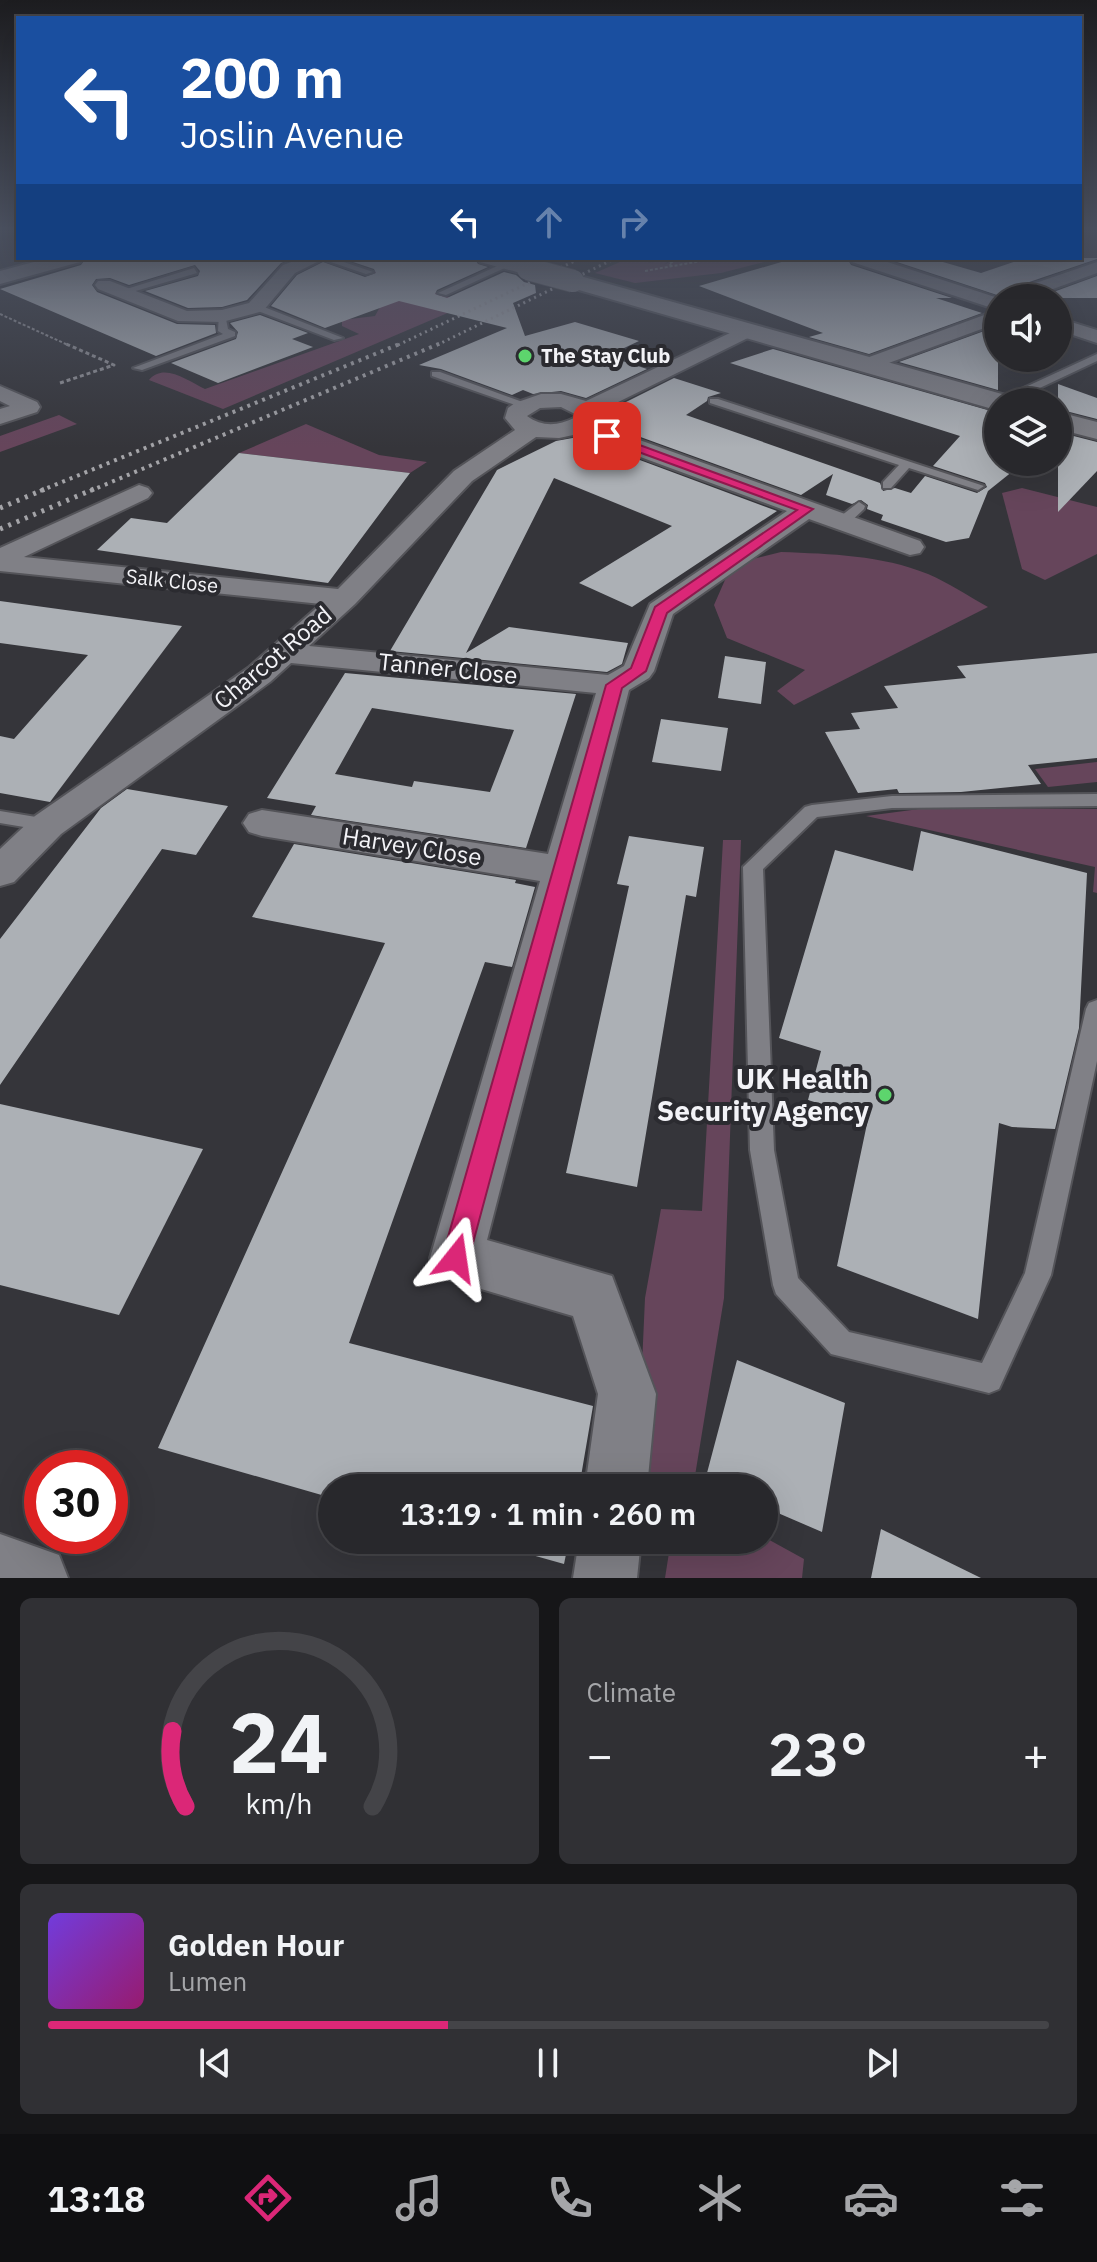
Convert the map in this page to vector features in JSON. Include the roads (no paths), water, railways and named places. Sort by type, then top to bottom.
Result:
[{"type":"street","points":[[143,301],[185,317],[222,316],[256,307],[262,301]]},
{"type":"street","points":[[644,301],[984,398]]},
{"type":"street","points":[[868,364],[984,312]]},
{"type":"street","name":"Charcot Road","points":[[0,872],[48,825],[259,675],[345,598],[463,476],[496,451],[529,417],[553,400],[573,394],[721,322]]},
{"type":"street","points":[[1072,329],[1097,337]]},
{"type":"street","name":"Charcot Road","points":[[529,417],[557,431],[583,419],[596,404],[749,330]]},
{"type":"street","points":[[0,393],[29,407],[0,417]]},
{"type":"street","name":"Charcot Road","points":[[553,400],[574,404],[583,419]]},
{"type":"street","points":[[583,419],[836,512],[910,547]]},
{"type":"street","points":[[1072,424],[1097,431]]},
{"type":"street","name":"Salk Close","points":[[0,561],[139,493]]},
{"type":"street","points":[[618,1474],[627,1394],[593,1295],[456,1258],[614,685],[638,671],[660,610],[836,512]]},
{"type":"street","name":"Salk Close","points":[[0,561],[345,598]]},
{"type":"street","name":"Tanner Close","points":[[283,653],[614,685]]},
{"type":"street","name":"Harvey Close","points":[[262,823],[562,870]]},
{"type":"street","points":[[605,1578],[608,1554]]},
{"type":"street","points":[[0,1566],[36,1578]]},
{"type":"lane","points":[[256,307],[338,338]]},
{"type":"lane","points":[[138,368],[232,334],[223,331],[222,316]]},
{"type":"lane","points":[[1031,388],[1097,357]]},
{"type":"lane","points":[[436,374],[529,417]]},
{"type":"lane","points":[[714,401],[978,486]]},
{"type":"lane","points":[[887,485],[907,463]]},
{"type":"lane","points":[[1097,800],[892,802],[812,811],[753,867],[762,1150],[786,1285],[841,1344],[989,1379],[1038,1275],[1097,1009]]},
{"type":"lane","points":[[0,817],[48,825]]},
{"type":"railway","points":[[398,345],[491,301]]},
{"type":"railway","points":[[437,345],[528,301]]},
{"type":"railway","points":[[40,491],[402,343]]},
{"type":"railway","points":[[90,491],[441,343]]},
{"type":"railway","points":[[0,508],[45,489]]},
{"type":"railway","points":[[0,529],[94,489]]},
{"type":"place","name":"The Stay Club","points":[[525,356]]},
{"type":"place","name":"UK Health Security Agency","points":[[885,1095]]}]
